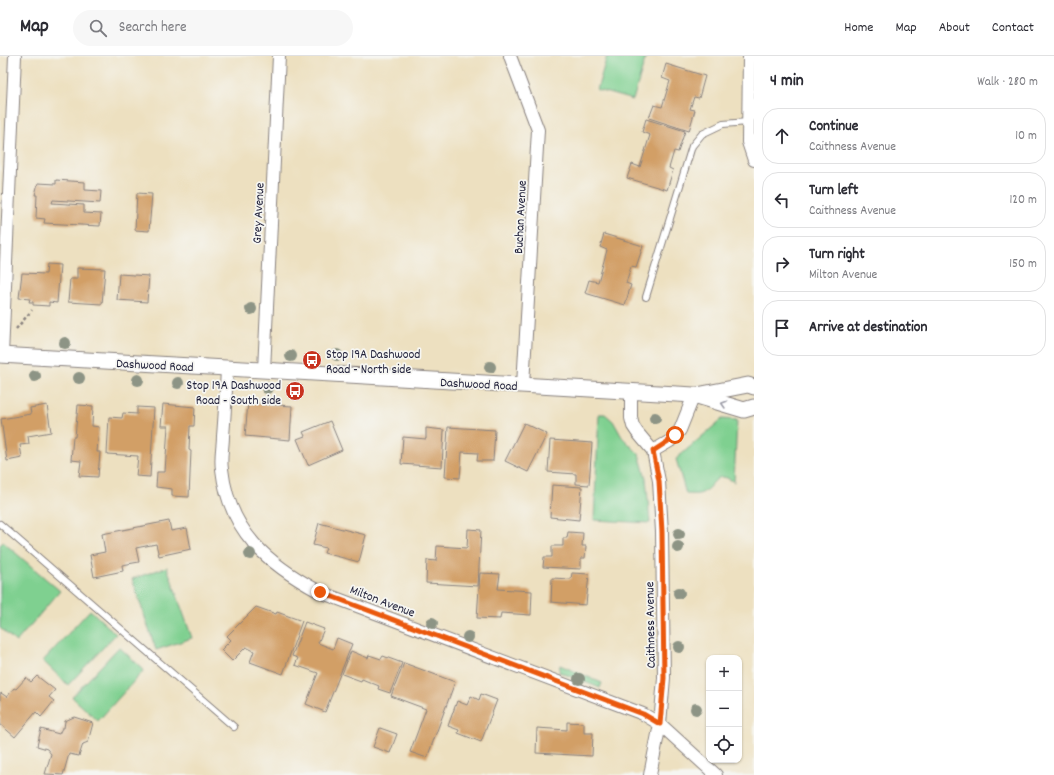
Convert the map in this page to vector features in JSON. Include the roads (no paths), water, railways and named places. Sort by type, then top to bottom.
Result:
[{"type":"street","points":[[1,355],[15,56]]},
{"type":"street","name":"Grey Avenue","points":[[264,370],[279,56]]},
{"type":"street","name":"Buchan Avenue","points":[[510,56],[538,130],[523,385]]},
{"type":"street","points":[[749,56],[748,142],[754,160]]},
{"type":"street","name":"Dashwood Road","points":[[1,355],[694,395],[748,385],[754,387]]},
{"type":"street","name":"Milton Avenue","points":[[227,368],[221,468],[226,492],[235,518],[260,551],[274,563],[296,579],[320,592],[643,714],[660,724]]},
{"type":"street","name":"Caithness Avenue","points":[[631,392],[630,418],[637,432],[653,451],[659,481],[662,532],[664,678],[660,724],[650,775]]},
{"type":"street","points":[[653,451],[670,440],[680,430],[694,395]]},
{"type":"street","name":"Dashwood Road","points":[[694,395],[744,410],[754,407]]},
{"type":"street","points":[[660,724],[716,775]]},
{"type":"lane","points":[[646,298],[692,146],[702,134],[723,124],[748,122]]},
{"type":"lane","points":[[0,524],[234,727]]},
{"type":"place","name":"Stop 19A Dashwood Road - North side","points":[[312,360]]},
{"type":"place","name":"Stop 19A Dashwood Road - South side","points":[[295,391]]}]
